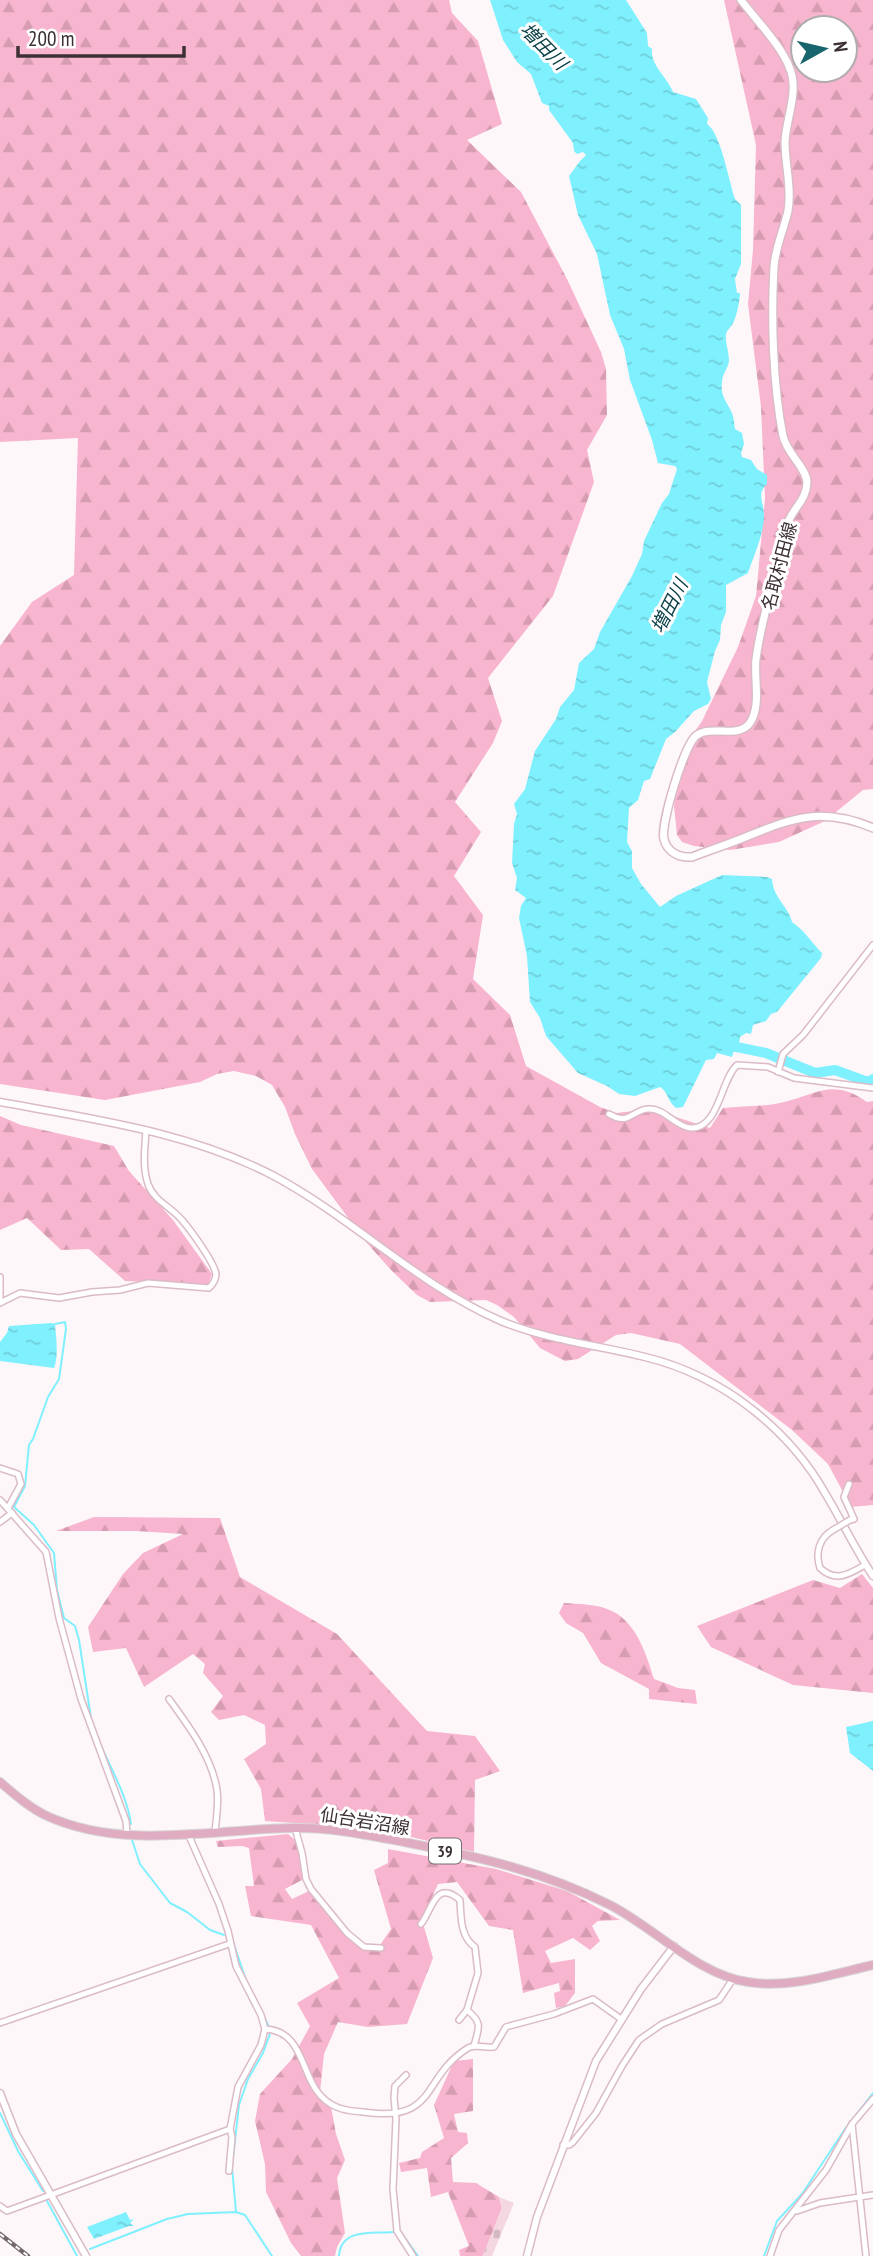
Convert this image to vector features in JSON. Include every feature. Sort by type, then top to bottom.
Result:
[{"type":"main road","name":"名取村田線","points":[[741,0],[786,60],[793,81],[785,139],[789,201],[774,264],[774,309],[777,384],[783,437],[788,451],[804,472],[807,480],[806,492],[789,520],[760,639],[753,719],[736,732],[707,731],[695,736],[684,754],[666,815],[664,838],[672,853],[685,858],[785,820],[808,816],[839,817],[873,828]]},
{"type":"main road","name":"仙台岩沼線","points":[[0,1782],[45,1815],[74,1825],[127,1833],[189,1836],[295,1828],[377,1837],[517,1867],[612,1906],[713,1970],[733,1979],[766,1984],[782,1983],[873,1965]]},
{"type":"street","points":[[778,1072],[783,1054],[803,1035],[873,945]]},
{"type":"street","points":[[609,1114],[624,1119],[651,1108],[685,1127],[697,1127],[709,1120],[714,1113],[723,1085],[734,1066],[755,1065],[793,1078],[873,1088]]},
{"type":"street","points":[[0,1101],[146,1130],[202,1146],[301,1191],[450,1296],[504,1322],[566,1340],[646,1357],[693,1374],[726,1390],[771,1425],[804,1461],[873,1576]]},
{"type":"street","points":[[0,1277],[0,1301],[20,1293],[59,1298],[120,1290],[148,1283],[209,1289],[216,1278],[215,1271],[180,1218],[158,1199],[148,1185],[143,1157],[146,1130]]},
{"type":"street","points":[[0,1468],[18,1474],[21,1485],[10,1511],[0,1522]]},
{"type":"street","points":[[849,1484],[844,1497],[853,1519],[823,1537],[817,1554],[820,1568],[832,1576],[841,1576],[866,1564]]},
{"type":"street","points":[[0,1500],[46,1552],[59,1618],[81,1699],[126,1821],[127,1833]]},
{"type":"street","points":[[169,1699],[190,1731],[214,1777],[217,1794],[215,1834]]},
{"type":"street","points":[[295,1828],[303,1853],[306,1879],[311,1889],[347,1933],[364,1947],[381,1948]]},
{"type":"street","points":[[189,1836],[219,1904],[241,1979],[261,2015],[270,2029],[295,2045],[311,2080],[325,2100],[348,2110],[372,2114],[396,2113],[414,2108],[424,2100],[449,2063],[474,2046],[492,2047],[506,2027],[554,2014],[593,1999],[621,2019]]},
{"type":"street","points":[[421,1924],[437,1895],[449,1894],[460,1900],[464,1935],[475,1947],[478,1973],[467,2010],[459,2020]]},
{"type":"street","points":[[0,2022],[229,1944]]},
{"type":"street","points":[[527,2256],[536,2218],[596,2061],[621,2019],[674,1946]]},
{"type":"street","points":[[563,2145],[569,2146],[596,2113],[639,2040],[663,2024],[719,2000],[733,1979]]},
{"type":"street","points":[[467,2010],[477,2018],[479,2025],[474,2046]]},
{"type":"street","points":[[229,2171],[232,2137],[230,2129],[238,2087],[270,2029]]},
{"type":"street","points":[[406,2075],[395,2086],[392,2179],[397,2231],[413,2256]]},
{"type":"street","points":[[0,2093],[16,2134],[86,2256]]},
{"type":"street","points":[[770,2256],[779,2230],[826,2171],[852,2124],[873,2099]]},
{"type":"street","points":[[852,2124],[866,2256]]},
{"type":"street","points":[[0,2206],[7,2211],[230,2129]]},
{"type":"street","points":[[794,2212],[820,2203],[873,2194]]},
{"type":"green space","points":[[0,0],[449,0],[452,13],[478,41],[502,124],[467,140],[521,192],[567,279],[601,352],[606,369],[607,415],[587,450],[594,482],[553,596],[488,678],[502,721],[493,743],[455,802],[481,832],[454,876],[483,915],[473,979],[510,1015],[526,1066],[616,1113],[651,1109],[710,1128],[723,1108],[776,1104],[826,1090],[844,1091],[867,1102],[873,1101],[873,1505],[851,1507],[828,1464],[792,1430],[680,1344],[631,1333],[616,1335],[578,1359],[565,1361],[540,1348],[514,1317],[486,1300],[430,1302],[417,1295],[366,1242],[312,1169],[285,1107],[272,1085],[256,1076],[234,1071],[217,1074],[200,1082],[105,1100],[0,1084],[0,646],[32,602],[74,575],[78,438],[0,442]]},
{"type":"green space","points":[[724,0],[873,0],[873,789],[863,790],[825,821],[779,842],[730,850],[682,842],[677,835],[674,806],[678,769],[684,747],[702,721],[738,647],[756,596],[765,498],[761,407],[748,304],[753,250],[756,145]]},
{"type":"green space","points":[[0,1116],[21,1125],[114,1146],[129,1171],[173,1220],[212,1274],[208,1285],[125,1281],[89,1249],[61,1250],[27,1218],[0,1230]]},
{"type":"green space","points":[[94,1517],[220,1518],[240,1577],[337,1634],[427,1731],[475,1736],[500,1771],[475,1780],[474,1852],[407,1836],[337,1826],[265,1821],[261,1789],[244,1759],[266,1744],[265,1725],[244,1715],[219,1720],[211,1712],[223,1696],[203,1673],[205,1664],[193,1654],[144,1687],[126,1648],[93,1652],[88,1627],[123,1574],[143,1553],[183,1534],[56,1531]]},
{"type":"green space","points":[[862,1574],[873,1588],[873,1693],[793,1685],[711,1647],[697,1626],[813,1580],[840,1588]]},
{"type":"green space","points":[[564,1603],[597,1606],[617,1614],[633,1629],[654,1679],[678,1688],[695,1690],[697,1704],[649,1699],[649,1689],[601,1663],[583,1633],[566,1623],[559,1613]]},
{"type":"green space","points":[[288,1834],[298,1844],[302,1860],[302,1880],[285,1889],[292,1899],[309,1891],[346,1934],[376,1951],[391,1929],[374,1870],[388,1863],[388,1849],[496,1869],[567,1891],[620,1920],[598,1921],[592,1926],[600,1941],[590,1950],[573,1938],[545,1951],[551,1963],[575,1959],[575,1993],[565,2006],[556,2008],[554,1993],[560,1991],[559,1983],[523,1993],[513,1930],[489,1926],[457,1882],[438,1884],[422,1920],[433,1958],[407,2024],[368,2027],[338,2022],[324,2054],[320,2092],[330,2101],[336,2134],[345,2160],[337,2178],[345,2233],[335,2256],[301,2256],[291,2243],[266,2192],[265,2164],[255,2121],[260,2094],[292,2059],[310,2026],[297,2003],[339,1978],[311,1925],[251,1916],[245,1886],[254,1886],[249,1848],[218,1847],[216,1841]]},
{"type":"green space","points":[[473,2059],[473,2111],[454,2114],[458,2132],[467,2133],[468,2143],[451,2158],[453,2182],[476,2183],[499,2197],[502,2208],[483,2256],[460,2256],[459,2250],[469,2246],[448,2192],[431,2197],[427,2168],[401,2172],[399,2163],[420,2158],[422,2152],[444,2138],[434,2105],[454,2061]]},
{"type":"green space","points":[[499,2197],[514,2203],[492,2256],[483,2256],[502,2208]]},
{"type":"water","points":[[490,0],[626,0],[647,33],[648,46],[652,49],[656,66],[673,92],[696,99],[708,118],[707,124],[720,147],[735,199],[741,205],[741,264],[735,279],[740,296],[735,319],[726,334],[729,361],[722,387],[733,415],[735,429],[742,433],[742,457],[751,460],[757,469],[767,475],[767,484],[761,495],[764,515],[762,530],[748,573],[726,585],[726,612],[707,682],[711,699],[708,704],[694,711],[666,739],[650,779],[644,781],[638,800],[629,808],[627,842],[632,851],[632,868],[660,907],[676,896],[722,875],[767,877],[772,879],[775,892],[792,922],[822,953],[821,958],[777,1012],[771,1014],[766,1021],[753,1025],[751,1034],[746,1033],[740,1037],[732,1057],[717,1053],[714,1059],[706,1060],[683,1107],[676,1108],[660,1087],[635,1096],[619,1094],[578,1073],[546,1036],[540,1018],[530,1002],[527,956],[519,918],[526,898],[515,890],[517,878],[512,863],[517,814],[514,804],[525,789],[535,751],[556,719],[560,707],[574,690],[579,663],[594,649],[600,632],[632,576],[642,554],[644,541],[669,494],[677,469],[675,466],[658,463],[630,380],[624,349],[610,315],[597,254],[578,215],[569,176],[586,155],[574,151],[573,143],[549,110],[549,106],[542,103],[531,74],[517,62],[503,40]]},
{"type":"water","points":[[55,1324],[54,1368],[0,1361],[0,1342],[9,1326]]},
{"type":"water","points":[[873,1721],[873,1771],[850,1753],[846,1727]]},
{"type":"water","points":[[126,2212],[130,2220],[134,2219],[130,2223],[134,2226],[94,2239],[87,2227]]},
{"type":"waterway","name":"増田川","points":[[722,1044],[766,1053],[815,1073],[835,1070],[868,1082],[873,1079]]},
{"type":"waterway","points":[[55,1324],[65,1322],[66,1329],[59,1379],[48,1397],[29,1445],[25,1486],[14,1507],[34,1525],[54,1553],[57,1590],[64,1618],[75,1626],[79,1640],[91,1718]]},
{"type":"waterway","points":[[101,1746],[123,1794],[131,1824]]},
{"type":"waterway","points":[[132,1840],[140,1864],[170,1903],[210,1930],[224,1935]]},
{"type":"waterway","points":[[232,1939],[246,1980]]},
{"type":"waterway","points":[[236,2212],[232,2167],[239,2105],[271,2031],[253,1994]]},
{"type":"waterway","points":[[764,2256],[777,2221],[802,2194],[845,2129],[873,2093]]},
{"type":"waterway","points":[[0,2113],[18,2151],[43,2191]]},
{"type":"waterway","points":[[47,2201],[77,2256]]},
{"type":"waterway","points":[[90,2249],[167,2219],[188,2214],[236,2212],[245,2215],[272,2256]]},
{"type":"waterway","points":[[339,2256],[341,2247],[351,2237],[358,2234],[393,2232]]},
{"type":"waterway","points":[[405,2238],[418,2256]]},
{"type":"railway","points":[[0,2234],[28,2256]]}]
